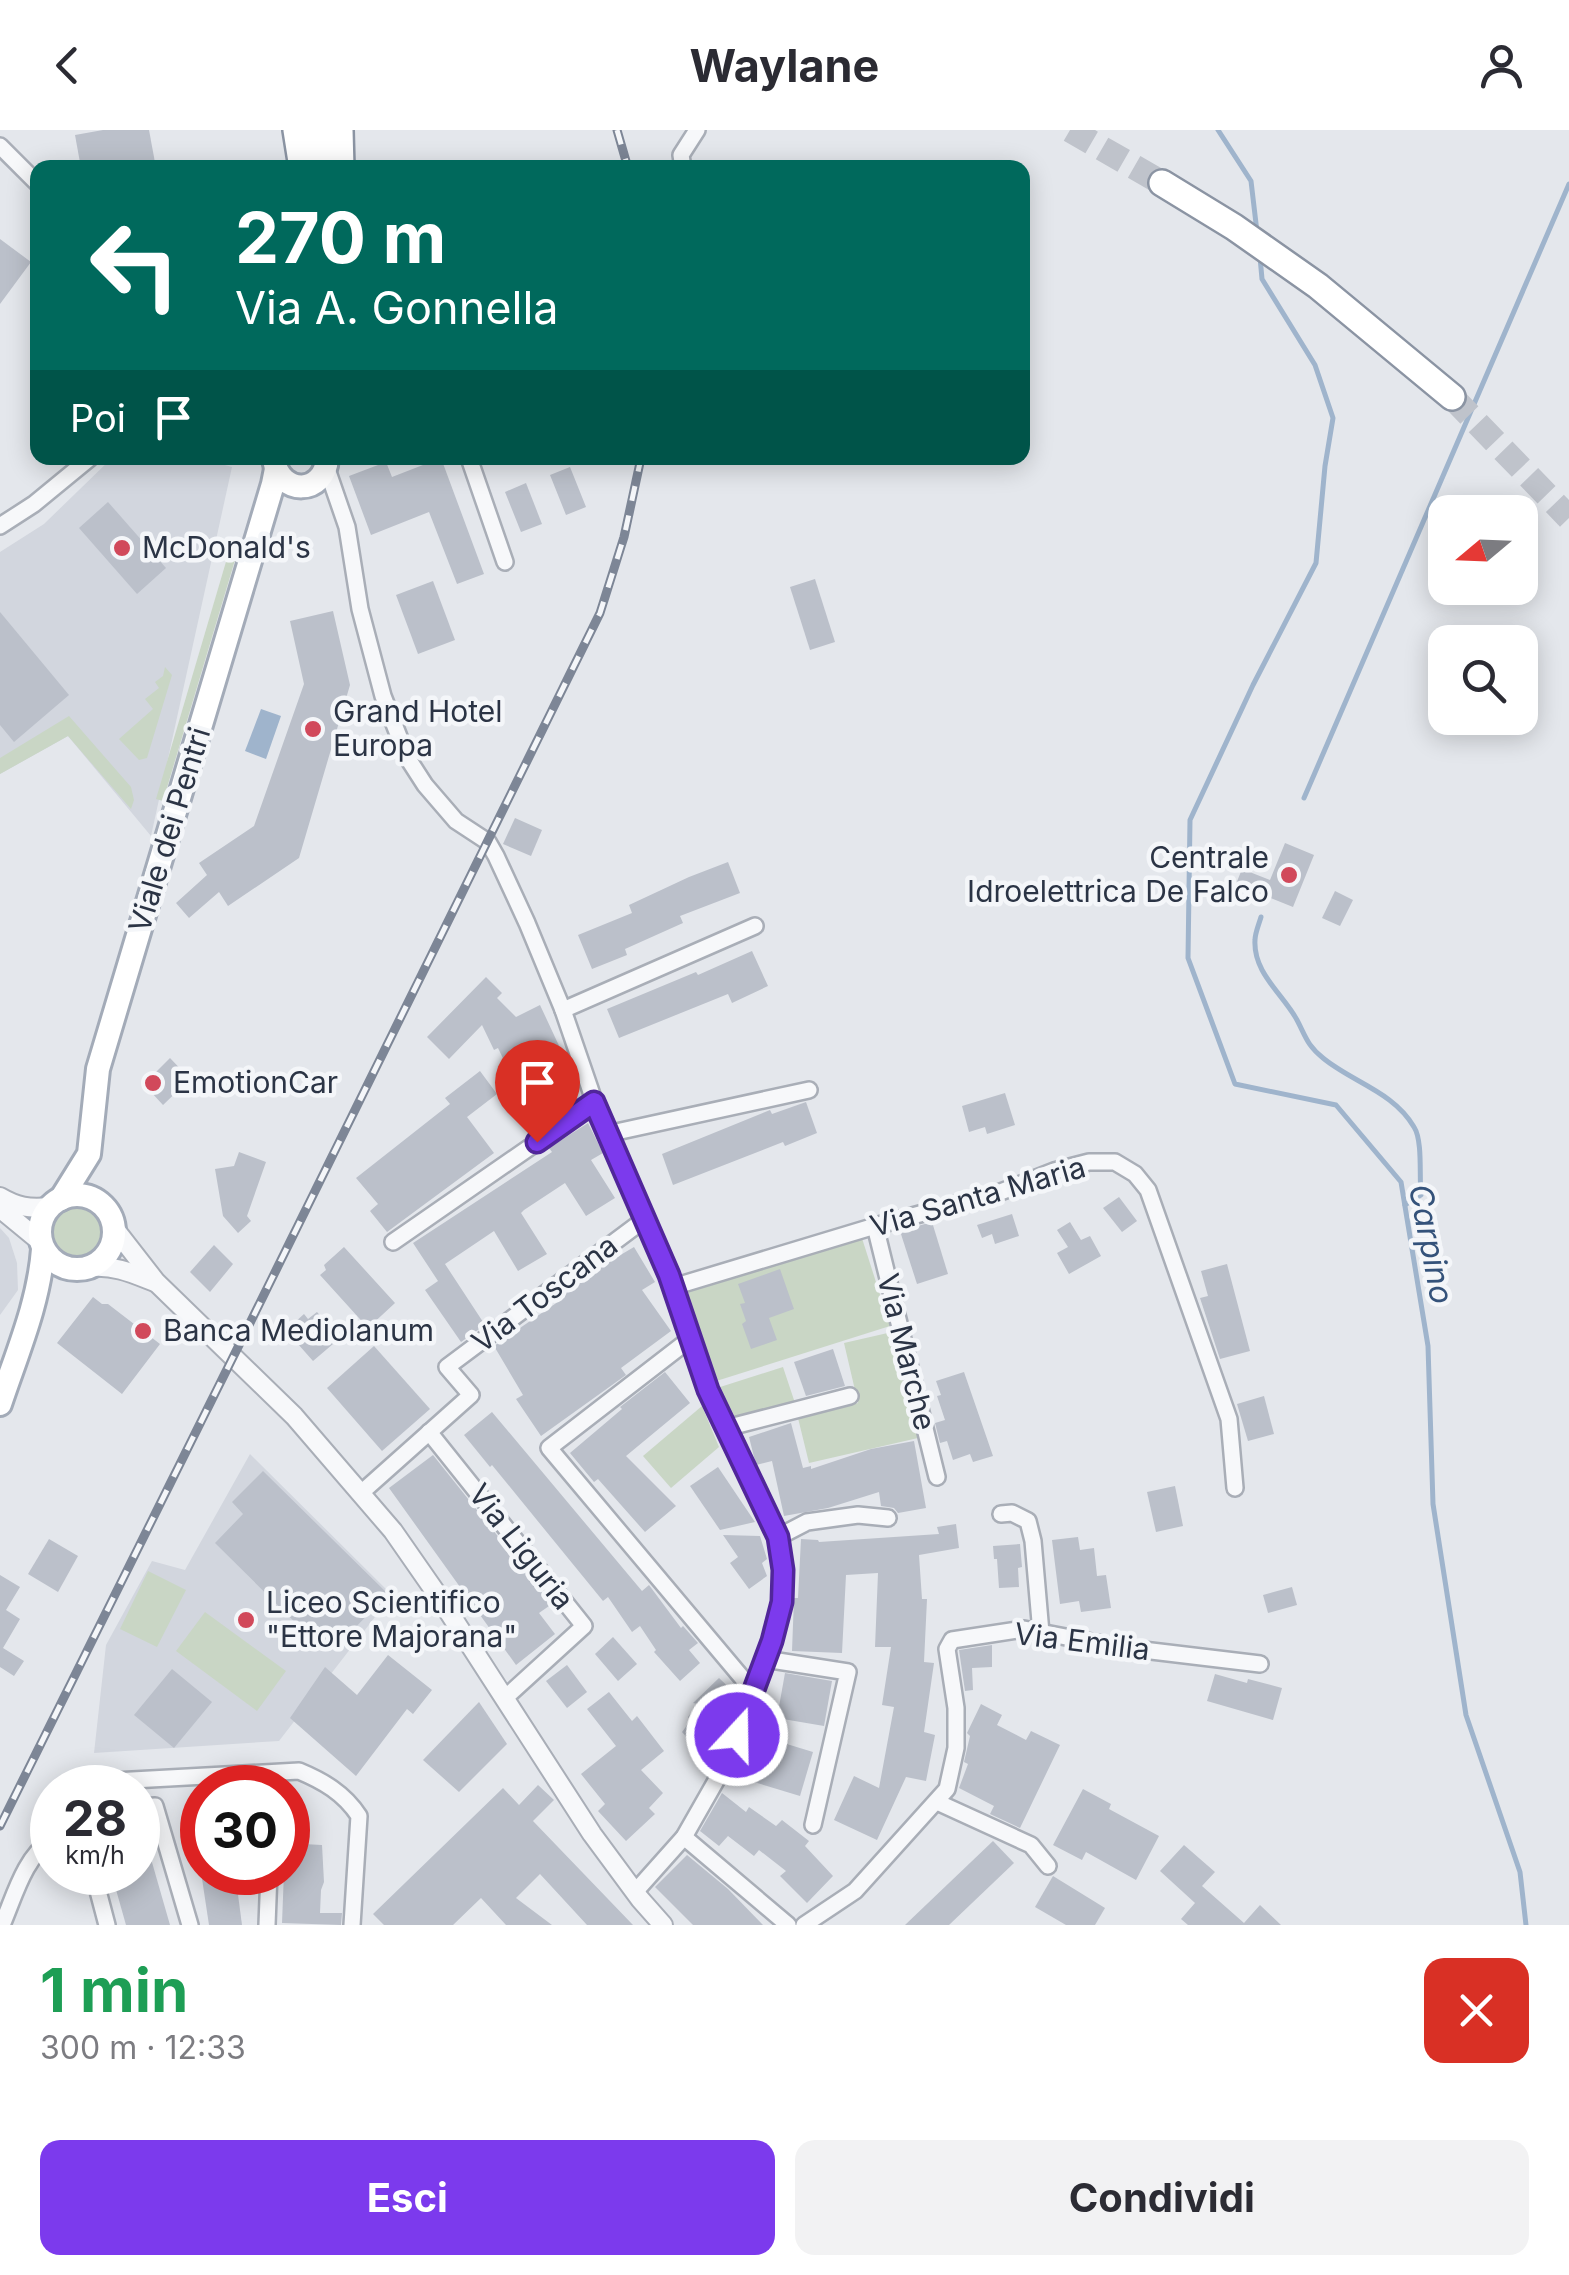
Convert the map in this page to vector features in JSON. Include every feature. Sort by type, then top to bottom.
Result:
[{"type":"highway","points":[[296,130],[301,160]]},
{"type":"highway","points":[[317,130],[321,160]]},
{"type":"highway","points":[[340,130],[341,160]]},
{"type":"highway","points":[[1162,183],[1318,286],[1452,397]]},
{"type":"main road","name":"Viale dei Pentri","points":[[113,1222],[89,1154],[98,1070],[266,508],[301,471]]},
{"type":"main road","name":"Viale dei Pentri","points":[[55,1203],[89,1154]]},
{"type":"main road","points":[[0,1404],[41,1278],[42,1220],[55,1203],[75,1195],[90,1197],[102,1204],[113,1222],[110,1250],[106,1257],[49,1292],[29,1319]]},
{"type":"main road","points":[[42,1245],[60,1266],[88,1268]]},
{"type":"street","points":[[682,160],[696,130]]},
{"type":"street","points":[[0,146],[30,176]]},
{"type":"street","points":[[0,526],[81,465]]},
{"type":"street","points":[[471,465],[505,562]]},
{"type":"street","points":[[301,471],[340,507]]},
{"type":"street","points":[[301,471],[340,507],[364,626],[383,696],[407,758],[456,821],[488,842],[528,923],[594,1102],[673,1287],[708,1390],[778,1537],[782,1602],[754,1692],[724,1766],[684,1837],[637,1895]]},
{"type":"street","points":[[563,1010],[754,926]]},
{"type":"street","points":[[607,1134],[809,1090]]},
{"type":"street","points":[[392,1242],[594,1102]]},
{"type":"street","name":"Via Santa Maria","points":[[673,1287],[998,1193],[1054,1171],[1089,1162],[1115,1162],[1135,1174],[1148,1190],[1229,1419],[1234,1488]]},
{"type":"street","points":[[0,1199],[28,1209],[55,1203]]},
{"type":"street","points":[[0,1199],[7,1214],[42,1245]]},
{"type":"street","name":"Via Toscana","points":[[361,1493],[471,1395],[448,1367],[645,1219]]},
{"type":"street","points":[[113,1222],[156,1282],[281,1403],[361,1493],[418,1566],[592,1834],[663,1925]]},
{"type":"street","name":"Via Marche","points":[[875,1226],[937,1477]]},
{"type":"street","points":[[88,1268],[126,1270],[156,1282]]},
{"type":"street","points":[[690,1339],[548,1448],[754,1692]]},
{"type":"street","points":[[726,1428],[850,1396]]},
{"type":"street","name":"Via Liguria","points":[[429,1432],[584,1626],[505,1698]]},
{"type":"street","points":[[1001,1514],[1012,1513],[1028,1522],[1041,1633]]},
{"type":"street","points":[[778,1537],[807,1522],[858,1516],[888,1518]]},
{"type":"street","name":"Via Emilia","points":[[804,1925],[855,1891],[948,1789],[956,1748],[956,1708],[947,1649],[952,1640],[1024,1629],[1118,1647],[1260,1664]]},
{"type":"street","points":[[764,1659],[848,1672],[813,1825]]},
{"type":"street","points":[[310,1776],[325,1782],[359,1816],[352,1925]]},
{"type":"street","points":[[937,1802],[1031,1844],[1048,1866]]},
{"type":"street","points":[[160,1823],[190,1925]]},
{"type":"street","points":[[684,1837],[788,1925]]},
{"type":"street","points":[[2,1925],[30,1863]]},
{"type":"street","points":[[99,1895],[107,1925]]},
{"type":"street","points":[[267,1925],[268,1895]]},
{"type":"street","points":[[637,1895],[649,1925]]},
{"type":"shaded area","points":[[105,465],[232,467],[151,836],[68,736],[0,774],[0,552],[44,524]]},
{"type":"shaded area","points":[[0,1228],[9,1238],[17,1263],[18,1290],[0,1315]]},
{"type":"shaded area","name":"Liceo Scientifico \"Ettore Majorana\"","points":[[250,1454],[392,1595],[279,1741],[94,1753],[106,1645],[152,1561],[185,1570]]},
{"type":"green space","points":[[233,538],[241,540],[163,801],[156,799]]},
{"type":"green space","points":[[165,667],[172,675],[147,758],[139,760],[119,739],[153,709],[145,699],[159,688],[155,682],[163,676]]},
{"type":"green space","points":[[69,716],[131,787],[131,809],[68,736],[0,774],[0,758]]},
{"type":"green space","points":[[78,1204],[98,1212],[106,1232],[98,1252],[78,1260],[58,1252],[50,1232],[58,1212]]},
{"type":"green space","points":[[860,1232],[890,1326],[710,1383],[680,1289]]},
{"type":"green space","points":[[892,1332],[918,1438],[809,1463],[798,1418],[858,1403],[844,1343]]},
{"type":"green space","points":[[783,1367],[796,1406],[728,1422],[717,1388]]},
{"type":"green space","points":[[702,1406],[719,1447],[671,1488],[643,1456]]},
{"type":"green space","points":[[148,1571],[186,1590],[157,1647],[120,1629]]},
{"type":"green space","points":[[205,1612],[286,1671],[257,1711],[176,1651]]},
{"type":"water","points":[[261,709],[281,716],[266,759],[245,751]]},
{"type":"building","points":[[103,130],[149,130],[155,160],[80,160],[75,135]]},
{"type":"building","points":[[0,239],[30,263],[0,304]]},
{"type":"building","points":[[387,465],[392,477],[423,465],[444,465],[484,574],[457,584],[429,512],[371,535],[349,476]]},
{"type":"building","points":[[570,467],[586,507],[566,515],[550,475]]},
{"type":"building","points":[[526,483],[542,524],[521,532],[505,492]]},
{"type":"building","name":"McDonald's","points":[[108,502],[166,568],[137,594],[79,528]]},
{"type":"building","points":[[815,579],[835,642],[810,650],[790,587]]},
{"type":"building","points":[[433,581],[455,640],[418,654],[396,595]]},
{"type":"building","name":"Grand Hotel Europa","points":[[333,611],[350,685],[299,858],[228,906],[219,892],[189,918],[176,903],[207,875],[199,863],[254,826],[304,684],[290,621]]},
{"type":"building","points":[[0,612],[69,695],[14,742],[0,725]]},
{"type":"building","points":[[515,818],[542,830],[531,856],[503,844]]},
{"type":"building","name":"Centrale Idroelettrica De Falco","points":[[1285,843],[1314,855],[1293,907],[1236,884],[1242,869],[1270,880]]},
{"type":"building","points":[[728,862],[740,893],[680,916],[683,923],[625,949],[627,955],[592,969],[578,935],[632,913],[629,905]]},
{"type":"building","points":[[1335,891],[1353,900],[1340,926],[1322,918]]},
{"type":"building","points":[[752,951],[768,986],[732,1003],[728,994],[619,1038],[607,1009]]},
{"type":"building","points":[[486,977],[502,993],[497,998],[516,1017],[540,1005],[575,1080],[559,1088],[563,1098],[532,1113],[482,1025],[449,1059],[427,1037]]},
{"type":"building","points":[[170,1058],[190,1079],[163,1105],[151,1092],[158,1085],[151,1077]]},
{"type":"building","points":[[480,1071],[497,1094],[467,1117],[494,1153],[387,1232],[370,1211],[378,1204],[356,1178],[450,1104],[445,1098]]},
{"type":"building","points":[[1005,1093],[1015,1125],[987,1134],[985,1127],[969,1132],[962,1106]]},
{"type":"building","points":[[806,1102],[817,1133],[785,1146],[783,1142],[673,1185],[662,1154],[770,1110],[772,1114]]},
{"type":"building","points":[[588,1123],[603,1153],[591,1160],[615,1198],[586,1216],[565,1183],[524,1210],[521,1213],[547,1254],[518,1271],[494,1231],[445,1264],[485,1325],[461,1342],[425,1290],[438,1281],[413,1243],[552,1152],[549,1148]]},
{"type":"building","points":[[239,1152],[266,1162],[247,1216],[251,1221],[238,1233],[223,1216],[215,1169],[234,1166]]},
{"type":"building","points":[[1119,1197],[1137,1221],[1122,1232],[1103,1208]]},
{"type":"building","points":[[1012,1214],[1019,1236],[995,1244],[992,1234],[982,1238],[977,1225]]},
{"type":"building","points":[[932,1222],[948,1274],[917,1284],[900,1231]]},
{"type":"building","points":[[1070,1222],[1081,1240],[1090,1236],[1101,1256],[1069,1274],[1057,1253],[1068,1247],[1057,1230]]},
{"type":"building","points":[[214,1245],[233,1264],[210,1292],[190,1272]]},
{"type":"building","points":[[344,1247],[395,1303],[368,1328],[320,1275],[326,1270],[324,1265]]},
{"type":"building","points":[[634,1247],[655,1282],[642,1290],[671,1331],[621,1368],[626,1375],[541,1436],[516,1399],[523,1395],[494,1346],[565,1297],[595,1270]]},
{"type":"building","points":[[1227,1264],[1250,1351],[1220,1359],[1200,1298],[1208,1296],[1201,1271]]},
{"type":"building","points":[[780,1269],[794,1309],[769,1318],[777,1340],[751,1349],[742,1324],[746,1321],[740,1304],[745,1303],[738,1284]]},
{"type":"building","points":[[93,1297],[160,1344],[122,1394],[57,1343]]},
{"type":"building","points":[[317,1312],[340,1338],[313,1361],[290,1335],[299,1328],[294,1323],[304,1314],[308,1319]]},
{"type":"building","points":[[374,1346],[430,1409],[382,1451],[327,1388]]},
{"type":"building","points":[[833,1349],[845,1386],[806,1396],[794,1362]]},
{"type":"building","points":[[665,1372],[690,1403],[626,1456],[676,1506],[645,1532],[570,1453]]},
{"type":"building","points":[[964,1372],[993,1456],[973,1462],[970,1454],[953,1460],[947,1441],[940,1443],[935,1423],[945,1420],[936,1381]]},
{"type":"building","points":[[1264,1396],[1274,1434],[1248,1441],[1237,1404]]},
{"type":"building","points":[[492,1412],[642,1591],[649,1585],[681,1628],[698,1643],[689,1650],[700,1663],[680,1681],[654,1652],[640,1626],[632,1632],[608,1597],[603,1601],[464,1435]]},
{"type":"building","points":[[791,1423],[803,1468],[914,1441],[926,1508],[898,1513],[894,1508],[881,1506],[879,1492],[828,1508],[784,1516],[772,1461],[756,1465],[749,1437]]},
{"type":"building","points":[[433,1455],[552,1604],[539,1613],[555,1634],[516,1665],[389,1488]]},
{"type":"building","points":[[718,1467],[755,1522],[720,1530],[690,1486]]},
{"type":"building","points":[[263,1471],[388,1594],[348,1635],[340,1627],[320,1647],[215,1543],[243,1514],[232,1502]]},
{"type":"building","points":[[1175,1486],[1183,1526],[1156,1532],[1147,1492]]},
{"type":"building","points":[[956,1524],[959,1548],[919,1555],[922,1599],[927,1599],[924,1662],[934,1663],[924,1732],[935,1735],[926,1781],[906,1777],[877,1840],[834,1820],[854,1776],[879,1788],[894,1707],[882,1705],[891,1647],[875,1647],[878,1573],[846,1575],[842,1653],[792,1651],[801,1539],[819,1542],[939,1534],[937,1527]]},
{"type":"building","points":[[723,1535],[760,1536],[767,1576],[749,1589],[730,1563],[738,1557]]},
{"type":"building","points":[[1078,1537],[1080,1550],[1094,1548],[1097,1576],[1106,1575],[1111,1608],[1081,1612],[1079,1601],[1060,1604],[1052,1540]]},
{"type":"building","points":[[49,1539],[78,1556],[58,1592],[28,1574]]},
{"type":"building","points":[[1020,1544],[1019,1587],[999,1588],[993,1546]]},
{"type":"building","points":[[0,1575],[20,1587],[6,1610],[20,1619],[3,1648],[24,1661],[14,1676],[0,1667]]},
{"type":"building","points":[[1292,1587],[1297,1605],[1268,1613],[1263,1595]]},
{"type":"building","points":[[613,1637],[637,1664],[618,1681],[595,1654]]},
{"type":"building","points":[[992,1645],[992,1667],[972,1668],[973,1690],[965,1691],[959,1650]]},
{"type":"building","points":[[388,1655],[432,1690],[413,1714],[407,1709],[356,1776],[290,1718],[325,1667],[357,1695]]},
{"type":"building","points":[[567,1665],[587,1692],[567,1708],[546,1681]]},
{"type":"building","points":[[172,1669],[212,1702],[174,1748],[134,1715]]},
{"type":"building","points":[[785,1673],[832,1681],[824,1726],[777,1718]]},
{"type":"building","points":[[1215,1674],[1282,1688],[1273,1720],[1207,1701]]},
{"type":"building","points":[[719,1678],[738,1696],[732,1710],[708,1705],[704,1720],[724,1726],[709,1762],[682,1732],[698,1704],[693,1703]]},
{"type":"building","points":[[609,1692],[632,1721],[637,1716],[664,1751],[641,1770],[663,1793],[649,1808],[655,1814],[626,1841],[598,1811],[605,1804],[581,1774],[616,1746],[587,1709]]},
{"type":"building","points":[[479,1702],[507,1744],[459,1792],[423,1760]]},
{"type":"building","points":[[981,1704],[1002,1715],[997,1725],[1026,1740],[1031,1731],[1060,1745],[1020,1828],[990,1814],[994,1806],[959,1788],[968,1764],[964,1762],[970,1736],[967,1733]]},
{"type":"building","points":[[767,1738],[813,1752],[800,1796],[754,1782]]},
{"type":"building","points":[[538,1785],[554,1800],[533,1821],[633,1925],[587,1925],[540,1874],[516,1898],[552,1925],[506,1925],[481,1898],[453,1925],[384,1925],[373,1914],[503,1788],[519,1805]]},
{"type":"building","points":[[1083,1789],[1111,1804],[1109,1809],[1159,1836],[1136,1880],[1086,1852],[1082,1860],[1053,1845]]},
{"type":"building","points":[[722,1793],[746,1812],[749,1807],[776,1826],[782,1820],[809,1841],[805,1846],[833,1876],[807,1903],[780,1876],[786,1871],[759,1850],[754,1856],[728,1836],[719,1846],[700,1831]]},
{"type":"building","points":[[993,1841],[1014,1863],[949,1925],[905,1925]]},
{"type":"building","points":[[310,1844],[322,1845],[324,1882],[320,1913],[342,1913],[341,1925],[282,1923],[283,1895],[310,1895]]},
{"type":"building","points":[[1184,1845],[1215,1872],[1202,1886],[1244,1923],[1260,1905],[1281,1925],[1188,1925],[1181,1919],[1195,1903],[1160,1871]]},
{"type":"building","points":[[687,1855],[763,1925],[693,1925],[655,1887]]},
{"type":"building","points":[[1053,1876],[1105,1908],[1095,1925],[1066,1925],[1035,1907]]},
{"type":"building","points":[[160,1890],[170,1925],[126,1925],[118,1895],[160,1895]]},
{"type":"building","points":[[204,1895],[238,1895],[242,1925],[209,1925]]},
{"type":"waterway","name":"Carpino","points":[[1218,130],[1251,181],[1257,232]]},
{"type":"waterway","points":[[1304,798],[1569,184]]},
{"type":"waterway","name":"Carpino","points":[[1260,257],[1262,279],[1315,365],[1333,418],[1316,563],[1190,820],[1188,958],[1235,1084],[1336,1105],[1401,1182],[1428,1346],[1433,1504],[1466,1715],[1520,1872],[1526,1925]]},
{"type":"waterway","points":[[1261,917],[1255,940],[1259,963],[1310,1045],[1334,1066],[1395,1105],[1414,1127],[1420,1150],[1421,1195],[1405,1205]]},
{"type":"tunnel","points":[[1070,130],[1162,183]]},
{"type":"tunnel","points":[[1452,397],[1569,518]]},
{"type":"railway","points":[[617,130],[626,160]]},
{"type":"railway","points":[[0,1826],[600,613],[624,537],[639,465]]},
{"type":"place","name":"McDonald's","points":[[122,548]]},
{"type":"place","name":"Grand Hotel Europa","points":[[313,729]]},
{"type":"place","name":"Centrale Idroelettrica De Falco","points":[[1289,875]]},
{"type":"place","name":"EmotionCar","points":[[153,1083]]},
{"type":"place","name":"Banca Mediolanum","points":[[143,1331]]},
{"type":"place","name":"Liceo Scientifico \"Ettore Majorana\"","points":[[246,1620]]},
{"type":"route","points":[[537,1142],[594,1102],[669,1275],[708,1390],[778,1537],[782,1602],[772,1641],[737,1735]]}]
